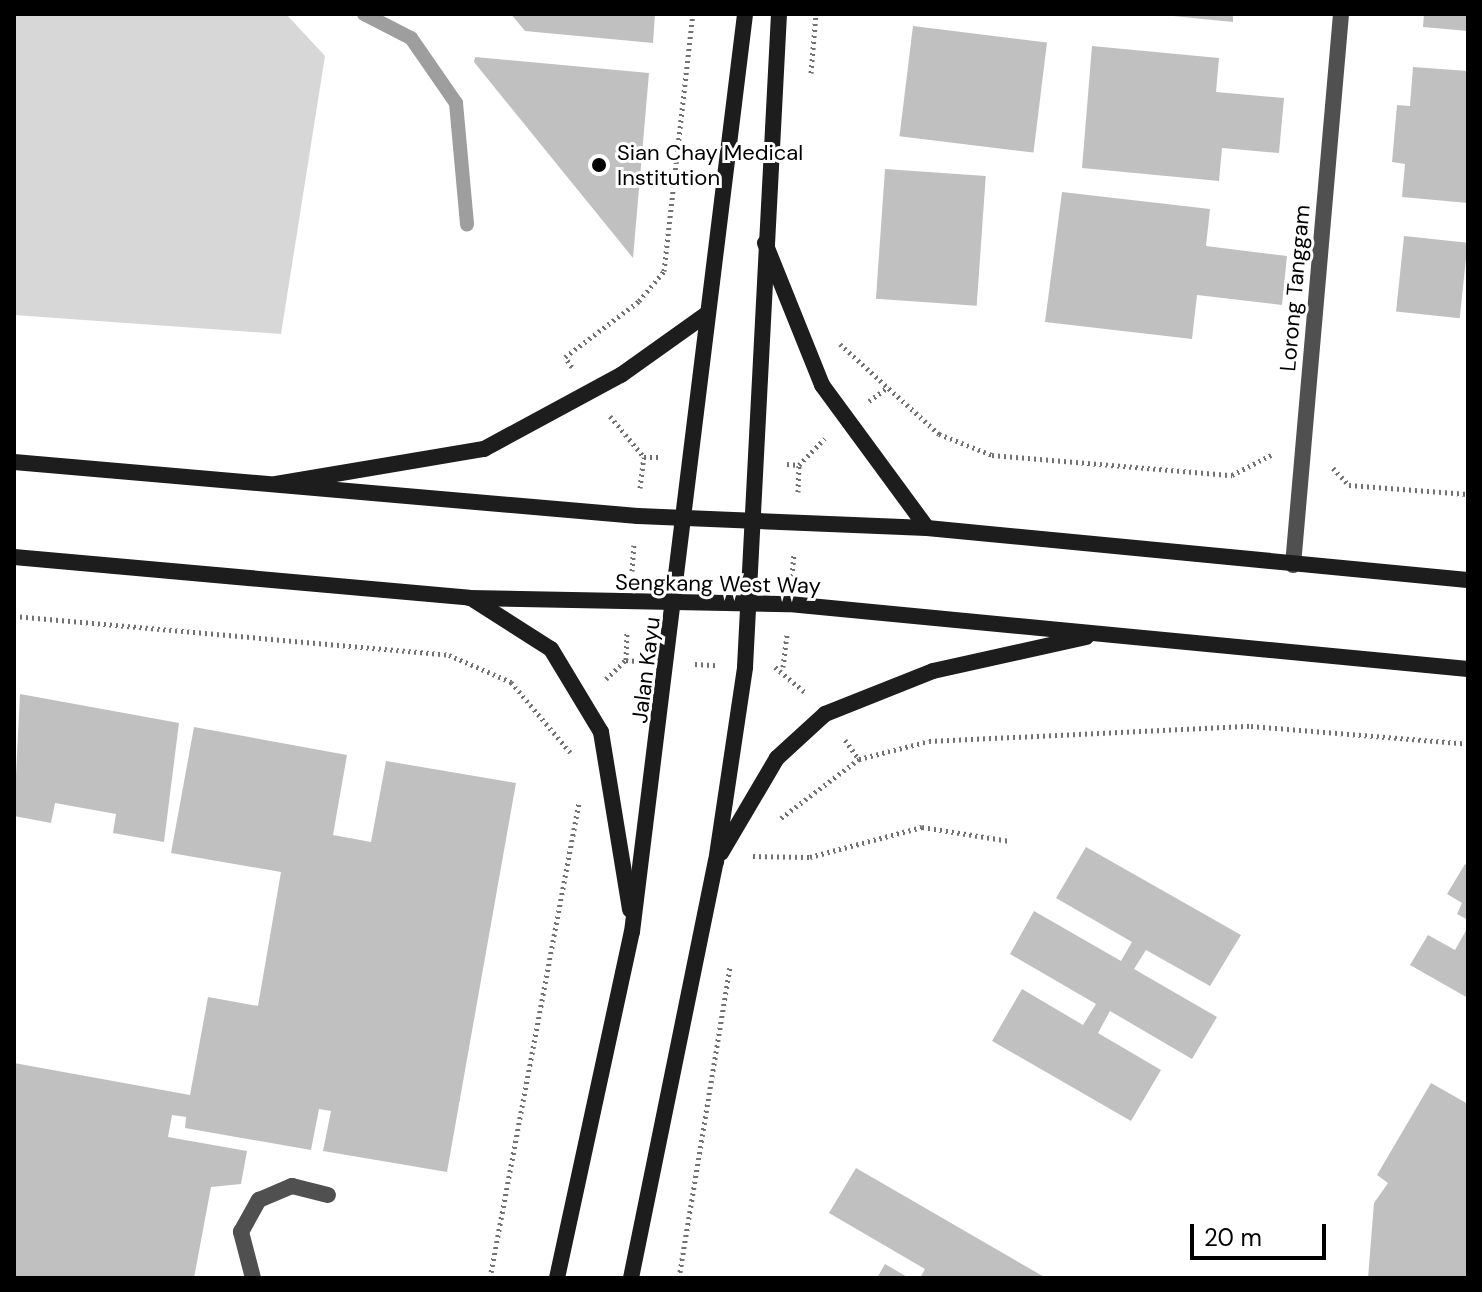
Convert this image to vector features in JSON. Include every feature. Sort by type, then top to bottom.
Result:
[{"type":"main road","name":"Jalan Kayu","points":[[557,1278],[632,932],[676,605],[705,315],[745,14]]},
{"type":"main road","points":[[631,1278],[716,862],[752,602],[747,521],[779,14]]},
{"type":"main road","points":[[764,239],[822,385],[927,528]]},
{"type":"main road","points":[[250,488],[484,449],[621,375],[705,315]]},
{"type":"main road","points":[[14,462],[250,488],[638,516],[927,528],[1468,580]]},
{"type":"main road","name":"Sengkang West Way","points":[[14,557],[469,598],[628,606],[752,602],[789,604],[1468,669]]},
{"type":"main road","points":[[469,598],[551,649],[601,732],[632,932]]},
{"type":"main road","points":[[716,862],[777,758],[825,714],[933,671],[1099,634]]},
{"type":"street","name":"Lorong Tanggam","points":[[1293,565],[1341,14]]},
{"type":"street","points":[[253,1278],[241,1232],[259,1200],[292,1186],[328,1195]]},
{"type":"path","points":[[565,357],[639,301],[664,271],[693,14]]},
{"type":"path","points":[[809,89],[816,14]]},
{"type":"path","points":[[827,331],[939,434],[992,455],[1232,475],[1262,454],[1301,457],[1324,459],[1349,485],[1468,494]]},
{"type":"path","points":[[626,660],[628,606],[644,457]]},
{"type":"path","points":[[783,667],[799,465]]},
{"type":"path","points":[[14,616],[449,655],[511,682],[575,763]]},
{"type":"path","points":[[777,822],[797,800],[859,759],[929,741],[1251,726],[1468,744]]},
{"type":"path","points":[[490,1278],[580,798]]},
{"type":"path","points":[[748,856],[810,857],[922,827],[1010,841]]},
{"type":"path","points":[[746,872],[748,856],[758,845]]},
{"type":"path","points":[[679,1278],[733,950]]},
{"type":"shaded area","points":[[14,14],[286,14],[325,56],[281,334],[14,315]]},
{"type":"building","points":[[511,14],[655,14],[653,43],[525,31]]},
{"type":"building","points":[[1153,14],[1233,14],[1233,22]]},
{"type":"building","points":[[1424,14],[1468,14],[1468,31],[1423,27]]},
{"type":"building","points":[[913,26],[1047,42],[1033,153],[899,136]]},
{"type":"building","points":[[1092,46],[1219,58],[1216,92],[1284,98],[1279,153],[1222,148],[1219,181],[1082,168]]},
{"type":"building","name":"Sian Chay Medical Institution","points":[[475,57],[649,73],[633,258],[474,62]]},
{"type":"building","points":[[1413,67],[1468,71],[1468,203],[1402,197],[1405,164],[1392,162],[1397,105],[1410,106]]},
{"type":"building","points":[[885,169],[986,176],[977,306],[876,299]]},
{"type":"building","points":[[1062,192],[1210,209],[1206,246],[1287,256],[1282,305],[1197,295],[1192,339],[1045,322]]},
{"type":"building","points":[[1404,236],[1468,243],[1460,318],[1396,312]]},
{"type":"building","points":[[20,694],[179,723],[164,842],[113,833],[116,814],[55,803],[51,823],[14,816]]},
{"type":"building","points":[[194,727],[347,755],[333,835],[371,842],[386,761],[516,783],[447,1172],[323,1151],[331,1111],[319,1109],[311,1150],[185,1128],[186,1117],[172,1115],[168,1137],[247,1151],[241,1184],[211,1187],[194,1278],[14,1278],[14,1063],[190,1095],[208,997],[258,1006],[281,872],[171,853]]},
{"type":"building","points":[[1086,847],[1241,935],[1210,986],[1146,950],[1134,969],[1217,1017],[1192,1059],[1110,1011],[1098,1033],[1161,1070],[1131,1121],[992,1041],[1022,989],[1083,1025],[1096,1004],[1010,954],[1034,911],[1121,961],[1132,942],[1056,898]]},
{"type":"building","points":[[1465,864],[1468,866],[1468,920],[1457,914],[1462,903],[1447,894]]},
{"type":"building","points":[[1468,927],[1468,998],[1410,965],[1428,935],[1455,950]]},
{"type":"building","points":[[1431,1083],[1468,1104],[1468,1278],[1368,1278],[1374,1203],[1388,1183],[1377,1175]]},
{"type":"building","points":[[856,1168],[1046,1278],[920,1278],[925,1269],[829,1213]]},
{"type":"building","points":[[885,1264],[909,1278],[877,1278]]},
{"type":"waterway","points":[[364,14],[411,38],[456,103],[467,225]]},
{"type":"place","name":"Sian Chay Medical Institution","points":[[599,165]]}]
